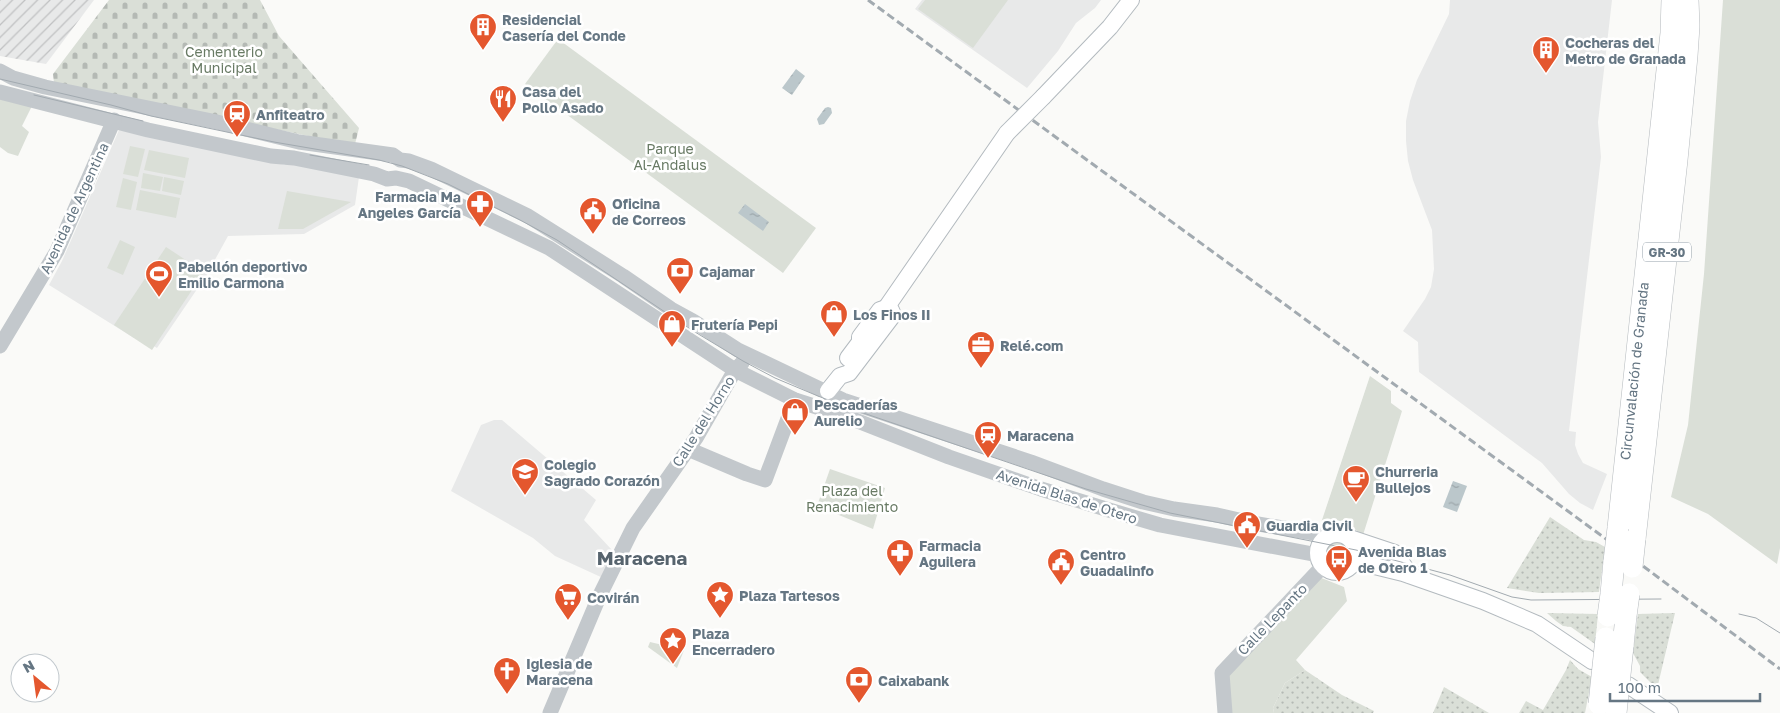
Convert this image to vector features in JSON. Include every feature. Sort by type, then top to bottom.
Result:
[{"type":"highway","points":[[1663,0],[1663,33],[1668,58]]},
{"type":"highway","name":"Circunvalación de Granada","points":[[1633,476],[1672,0]]},
{"type":"highway","name":"Circunvalación de Granada","points":[[1604,710],[1620,594],[1633,476],[1676,170],[1689,26],[1688,0]]},
{"type":"highway","points":[[1689,26],[1698,9],[1698,0]]},
{"type":"main road","points":[[828,391],[840,376],[841,368],[893,315],[891,310],[886,308],[1007,133],[1110,27],[1132,0]]},
{"type":"main road","points":[[1350,538],[1356,550],[1354,561],[1349,568],[1338,572],[1328,570],[1320,560],[1322,542],[1332,534],[1340,534],[1395,553],[1410,575]]},
{"type":"main road","points":[[1354,561],[1410,575],[1483,601],[1537,624],[1592,661]]},
{"type":"main road","points":[[1628,686],[1670,713]]},
{"type":"street","points":[[0,71],[13,78],[45,87],[217,122],[299,142],[393,155],[400,160],[401,172],[389,177],[377,170],[379,160],[385,155]]},
{"type":"street","name":"Avenida Blas de Otero","points":[[0,92],[211,144],[271,156],[294,158],[416,184],[548,248],[735,370],[795,400],[1041,490],[1160,525],[1320,560]]},
{"type":"street","name":"Avenida de Argentina","points":[[0,346],[57,251],[114,120]]},
{"type":"street","name":"Avenida Blas de Otero","points":[[400,160],[409,161],[431,169],[528,216],[738,350],[828,391],[843,400],[1031,462],[1143,502],[1320,534],[1326,537]]},
{"type":"street","points":[[735,370],[743,361],[754,356]]},
{"type":"street","name":"Calle del Horno","points":[[550,713],[599,597],[633,528],[688,449],[735,370]]},
{"type":"street","points":[[688,449],[765,480],[795,400],[828,391]]},
{"type":"street","points":[[820,408],[828,391]]},
{"type":"street","name":"Calle Lepanto","points":[[1226,713],[1222,673],[1320,560]]},
{"type":"shaded area","points":[[0,0],[94,0],[46,64],[0,56]]},
{"type":"shaded area","points":[[922,0],[1101,0],[1095,8],[1076,23],[1058,51],[1027,88],[915,9]]},
{"type":"shaded area","points":[[1450,0],[1612,0],[1598,122],[1601,157],[1569,431],[1576,432],[1575,445],[1583,463],[1607,474],[1593,510],[1569,494],[1542,463],[1419,372],[1418,342],[1403,331],[1431,287],[1434,269],[1432,230],[1413,180],[1408,161],[1406,121],[1417,80],[1449,14]]},
{"type":"shaded area","points":[[119,130],[211,146],[285,165],[286,162],[359,177],[355,205],[304,234],[228,236],[206,276],[157,348],[136,335],[134,338],[49,285],[62,261]]},
{"type":"shaded area","name":"Colegio Sagrado Corazón","points":[[494,420],[502,420],[596,500],[584,520],[616,552],[603,578],[555,556],[533,538],[451,491],[481,425]]},
{"type":"green space","name":"Cementerio Municipal","points":[[109,0],[260,0],[279,36],[359,128],[355,144],[54,83],[53,74]]},
{"type":"green space","points":[[925,0],[1008,0],[973,48],[918,9]]},
{"type":"green space","points":[[1723,0],[1780,0],[1780,548],[1777,564],[1708,514],[1671,497],[1688,425],[1704,274]]},
{"type":"green space","name":"Parque Al-Andalus","points":[[558,39],[816,228],[783,273],[525,84]]},
{"type":"green space","points":[[0,97],[33,104],[22,126],[29,132],[18,156],[8,153],[0,147]]},
{"type":"green space","points":[[130,146],[145,149],[138,177],[123,174]]},
{"type":"green space","points":[[149,150],[189,158],[185,178],[144,170]]},
{"type":"green space","points":[[143,173],[163,177],[160,191],[141,188]]},
{"type":"green space","points":[[164,177],[184,181],[181,195],[162,191]]},
{"type":"green space","points":[[123,178],[137,182],[131,210],[116,207]]},
{"type":"green space","points":[[140,190],[180,198],[176,218],[136,210]]},
{"type":"green space","points":[[287,191],[351,202],[303,229],[278,229]]},
{"type":"green space","points":[[120,240],[135,247],[123,275],[107,268]]},
{"type":"green space","name":"Pabellón deportivo Emilio Carmona","points":[[166,247],[204,272],[152,350],[114,325]]},
{"type":"green space","points":[[1370,376],[1391,391],[1391,403],[1402,411],[1363,535],[1348,525],[1333,523],[1320,526]]},
{"type":"green space","name":"Plaza del Renacimiento","points":[[830,469],[885,488],[873,529],[817,506]]},
{"type":"green space","points":[[1550,517],[1584,540],[1596,542],[1605,547],[1599,592],[1539,593],[1507,588]]},
{"type":"green space","points":[[1335,540],[1344,543],[1347,552],[1344,561],[1335,564],[1326,561],[1323,552],[1326,543]]},
{"type":"green space","points":[[1319,577],[1344,587],[1347,601],[1296,660],[1305,670],[1285,683],[1273,708],[1274,713],[1230,713],[1227,677]]},
{"type":"green space","points":[[1547,613],[1598,614],[1595,644],[1571,627],[1563,626]]},
{"type":"green space","points":[[1675,613],[1657,689],[1640,672],[1640,666],[1633,653],[1638,614]]},
{"type":"green space","points":[[650,642],[684,650],[677,668],[648,647]]},
{"type":"green space","points":[[1570,660],[1578,669],[1592,677],[1585,713],[1519,713],[1526,701],[1543,710]]},
{"type":"green space","points":[[1305,670],[1342,695],[1374,711],[1373,713],[1274,713],[1273,708],[1285,683]]},
{"type":"green space","points":[[1444,687],[1489,713],[1433,713]]},
{"type":"water","points":[[478,16],[494,28],[489,35],[473,24]]},
{"type":"water","points":[[796,69],[805,76],[792,95],[782,88]]},
{"type":"water","points":[[825,108],[831,108],[832,113],[824,124],[819,125],[817,119]]},
{"type":"water","points":[[745,204],[769,222],[763,231],[738,213]]},
{"type":"water","points":[[1453,481],[1467,486],[1457,512],[1443,507]]},
{"type":"tram line","points":[[0,79],[151,116],[402,166],[448,184],[557,240],[695,332],[775,378],[837,404],[1086,489],[1170,513],[1356,550],[1450,575],[1512,597],[1531,600],[1661,599]]},
{"type":"tram line","points":[[34,95],[143,121]]},
{"type":"tram line","points":[[310,155],[369,165]]},
{"type":"tram line","points":[[1739,614],[1756,618],[1780,633]]},
{"type":"railway","points":[[868,0],[1643,566],[1780,669]]},
{"type":"place","name":"Residencial Casería del Conde","points":[[483,51]]},
{"type":"place","name":"Cocheras del Metro de Granada","points":[[1546,74]]},
{"type":"place","name":"Casa del Pollo Asado","points":[[503,123]]},
{"type":"place","name":"Anfiteatro","points":[[237,138]]},
{"type":"place","name":"Farmacia Mª Angeles García","points":[[480,228]]},
{"type":"place","name":"Oficina de Correos","points":[[593,235]]},
{"type":"place","name":"Cajamar","points":[[680,295]]},
{"type":"place","name":"Pabellón deportivo Emilio Carmona","points":[[159,298]]},
{"type":"place","name":"Los Finos II","points":[[834,338]]},
{"type":"place","name":"Frutería Pepi","points":[[672,348]]},
{"type":"place","name":"Relé.com","points":[[981,369]]},
{"type":"place","name":"Pescaderías Aurelio","points":[[795,436]]},
{"type":"place","name":"Maracena","points":[[988,459]]},
{"type":"place","name":"Colegio Sagrado Corazón","points":[[525,496]]},
{"type":"place","name":"Churreria Bullejos","points":[[1356,503]]},
{"type":"place","name":"Guardia Civil","points":[[1247,549]]},
{"type":"place","name":"Farmacia Aguilera","points":[[900,577]]},
{"type":"place","name":"Avenida Blas de Otero 1","points":[[1339,583]]},
{"type":"place","name":"Centro Guadalinfo","points":[[1061,586]]},
{"type":"place","name":"Plaza Tartesos","points":[[720,619]]},
{"type":"place","name":"Covirán","points":[[568,621]]},
{"type":"place","name":"Plaza Encerradero","points":[[673,665]]},
{"type":"place","name":"Iglesia de Maracena","points":[[507,695]]},
{"type":"place","name":"Caixabank","points":[[859,704]]},
{"type":"district","name":"Maracena","points":[[642,557]]}]
